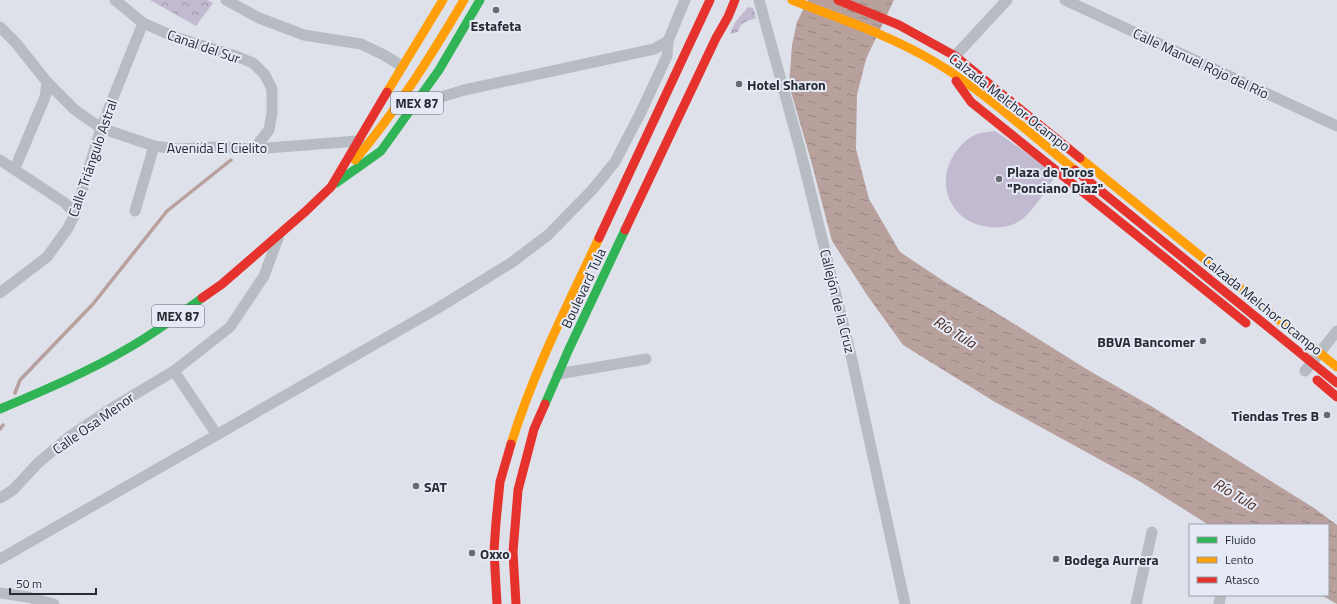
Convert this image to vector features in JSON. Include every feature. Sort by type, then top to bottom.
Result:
[{"type":"main road","name":"MEX 87","points":[[331,187],[362,144],[402,66],[443,0]]},
{"type":"main road","points":[[362,144],[375,136],[401,100],[428,61],[464,0]]},
{"type":"main road","name":"MEX 87","points":[[0,409],[55,386],[92,368],[132,346],[172,320],[222,284],[279,235],[331,187],[381,151],[439,70],[480,0]]},
{"type":"main road","name":"Boulevard Tula","points":[[497,604],[494,551],[500,482],[518,422],[551,341],[710,0]]},
{"type":"main road","name":"Boulevard Tula","points":[[516,604],[513,552],[518,490],[534,429],[558,374],[712,45],[736,0]]},
{"type":"main road","name":"Calzada Melchor Ocampo","points":[[793,0],[892,41],[948,70],[979,92],[1274,332],[1306,367],[1337,383]]},
{"type":"main road","name":"Calzada Melchor Ocampo","points":[[838,0],[899,25],[955,56],[1190,247],[1325,346],[1337,367]]},
{"type":"main road","points":[[955,56],[987,71]]},
{"type":"main road","points":[[948,70],[971,102],[1255,331]]},
{"type":"main road","points":[[1037,123],[1063,133]]},
{"type":"main road","points":[[1015,137],[1038,141]]},
{"type":"main road","points":[[1070,167],[1081,191]]},
{"type":"main road","points":[[1190,247],[1206,246]]},
{"type":"main road","points":[[1274,332],[1286,352]]},
{"type":"main road","points":[[1306,367],[1337,397]]},
{"type":"street","name":"Canal del Sur","points":[[115,0],[143,22],[175,37],[236,56],[253,63],[265,75],[272,89],[272,114],[269,130],[254,149]]},
{"type":"street","points":[[226,0],[259,18],[304,35],[361,44],[402,66]]},
{"type":"street","points":[[0,559],[438,308],[511,263],[548,235],[593,189],[614,162],[641,112],[667,56],[668,41],[685,0]]},
{"type":"street","name":"Callejón de la Cruz","points":[[759,0],[800,149],[851,355],[905,604]]},
{"type":"street","points":[[955,56],[1007,0]]},
{"type":"street","name":"Calle Manuel Rojo del Río","points":[[1065,0],[1337,126]]},
{"type":"street","name":"Calle Triángulo Astral","points":[[0,293],[47,257],[68,228],[75,214],[101,128],[143,22]]},
{"type":"street","name":"Avenida El Cielito","points":[[0,27],[16,43],[47,82],[75,110],[101,128],[154,146],[177,149],[215,147],[254,149],[362,144],[381,151]]},
{"type":"street","points":[[415,105],[464,90],[654,49],[668,41]]},
{"type":"street","points":[[14,168],[45,97],[47,82]]},
{"type":"street","points":[[135,212],[154,146]]},
{"type":"street","points":[[0,160],[65,203],[75,214]]},
{"type":"street","points":[[614,162],[631,169]]},
{"type":"street","name":"Calle Osa Menor","points":[[0,498],[13,490],[38,463],[70,436],[112,408],[174,371],[230,326],[264,276],[279,235]]},
{"type":"street","points":[[1306,367],[1337,331]]},
{"type":"street","points":[[558,374],[646,359]]},
{"type":"street","points":[[174,371],[217,435]]},
{"type":"street","points":[[1136,604],[1152,532]]},
{"type":"street","points":[[0,593],[27,601],[54,604]]},
{"type":"green space","points":[[150,0],[208,0],[213,3],[196,26]]},
{"type":"green space","points":[[748,7],[753,8],[756,18],[745,22],[740,26],[738,32],[730,34],[736,22]]},
{"type":"green space","name":"Plaza de Toros \"Ponciano Díaz\"","points":[[995,131],[1057,174],[1034,207],[1022,219],[1016,223],[1003,227],[987,227],[971,222],[954,208],[946,189],[946,179],[952,158],[964,142],[977,134]]},
{"type":"water","name":"Río Tula","points":[[808,0],[894,0],[866,59],[857,95],[856,149],[869,199],[900,252],[945,282],[1088,370],[1151,406],[1314,508],[1337,525],[1337,604],[1323,596],[1329,596],[1329,524],[1207,524],[1139,481],[995,402],[903,345],[867,295],[832,241],[789,85],[792,45],[797,22]]},
{"type":"waterway","points":[[15,393],[20,380],[93,304],[167,211],[231,160]]},
{"type":"waterway","points":[[0,429],[3,425]]},
{"type":"traffic: fast","points":[[336,183],[381,151],[439,70],[480,0]]},
{"type":"traffic: fast","points":[[545,404],[625,230]]},
{"type":"traffic: fast","points":[[0,409],[100,364],[141,341],[202,298]]},
{"type":"traffic: slow","points":[[387,92],[443,0]]},
{"type":"traffic: slow","points":[[355,160],[385,122],[413,82],[464,0]]},
{"type":"traffic: slow","points":[[792,0],[883,36],[918,52],[935,62],[972,86],[1075,170]]},
{"type":"traffic: slow","points":[[1080,158],[1337,367]]},
{"type":"traffic: slow","points":[[511,444],[540,366],[599,238]]},
{"type":"traffic: jam","points":[[599,238],[710,0]]},
{"type":"traffic: jam","points":[[625,230],[735,0]]},
{"type":"traffic: jam","points":[[838,0],[899,25],[955,56],[1080,158]]},
{"type":"traffic: jam","points":[[956,81],[971,102],[1246,323]]},
{"type":"traffic: jam","points":[[202,298],[222,284],[306,211],[331,187],[387,92]]},
{"type":"traffic: jam","points":[[1075,170],[1337,383]]},
{"type":"traffic: jam","points":[[1317,380],[1337,397]]},
{"type":"traffic: jam","points":[[516,604],[513,552],[518,490],[534,429],[545,404]]},
{"type":"traffic: jam","points":[[497,604],[494,551],[496,522],[500,482],[511,444]]},
{"type":"place","name":"Estafeta","points":[[496,10]]},
{"type":"place","name":"Hotel Sharon","points":[[739,84]]},
{"type":"place","name":"Plaza de Toros \"Ponciano Díaz\"","points":[[999,179]]},
{"type":"place","name":"BBVA Bancomer","points":[[1203,341]]},
{"type":"place","name":"Tiendas Tres B","points":[[1327,415]]},
{"type":"place","name":"SAT","points":[[416,486]]},
{"type":"place","name":"Oxxo","points":[[472,553]]},
{"type":"place","name":"Bodega Aurrera","points":[[1056,559]]}]
